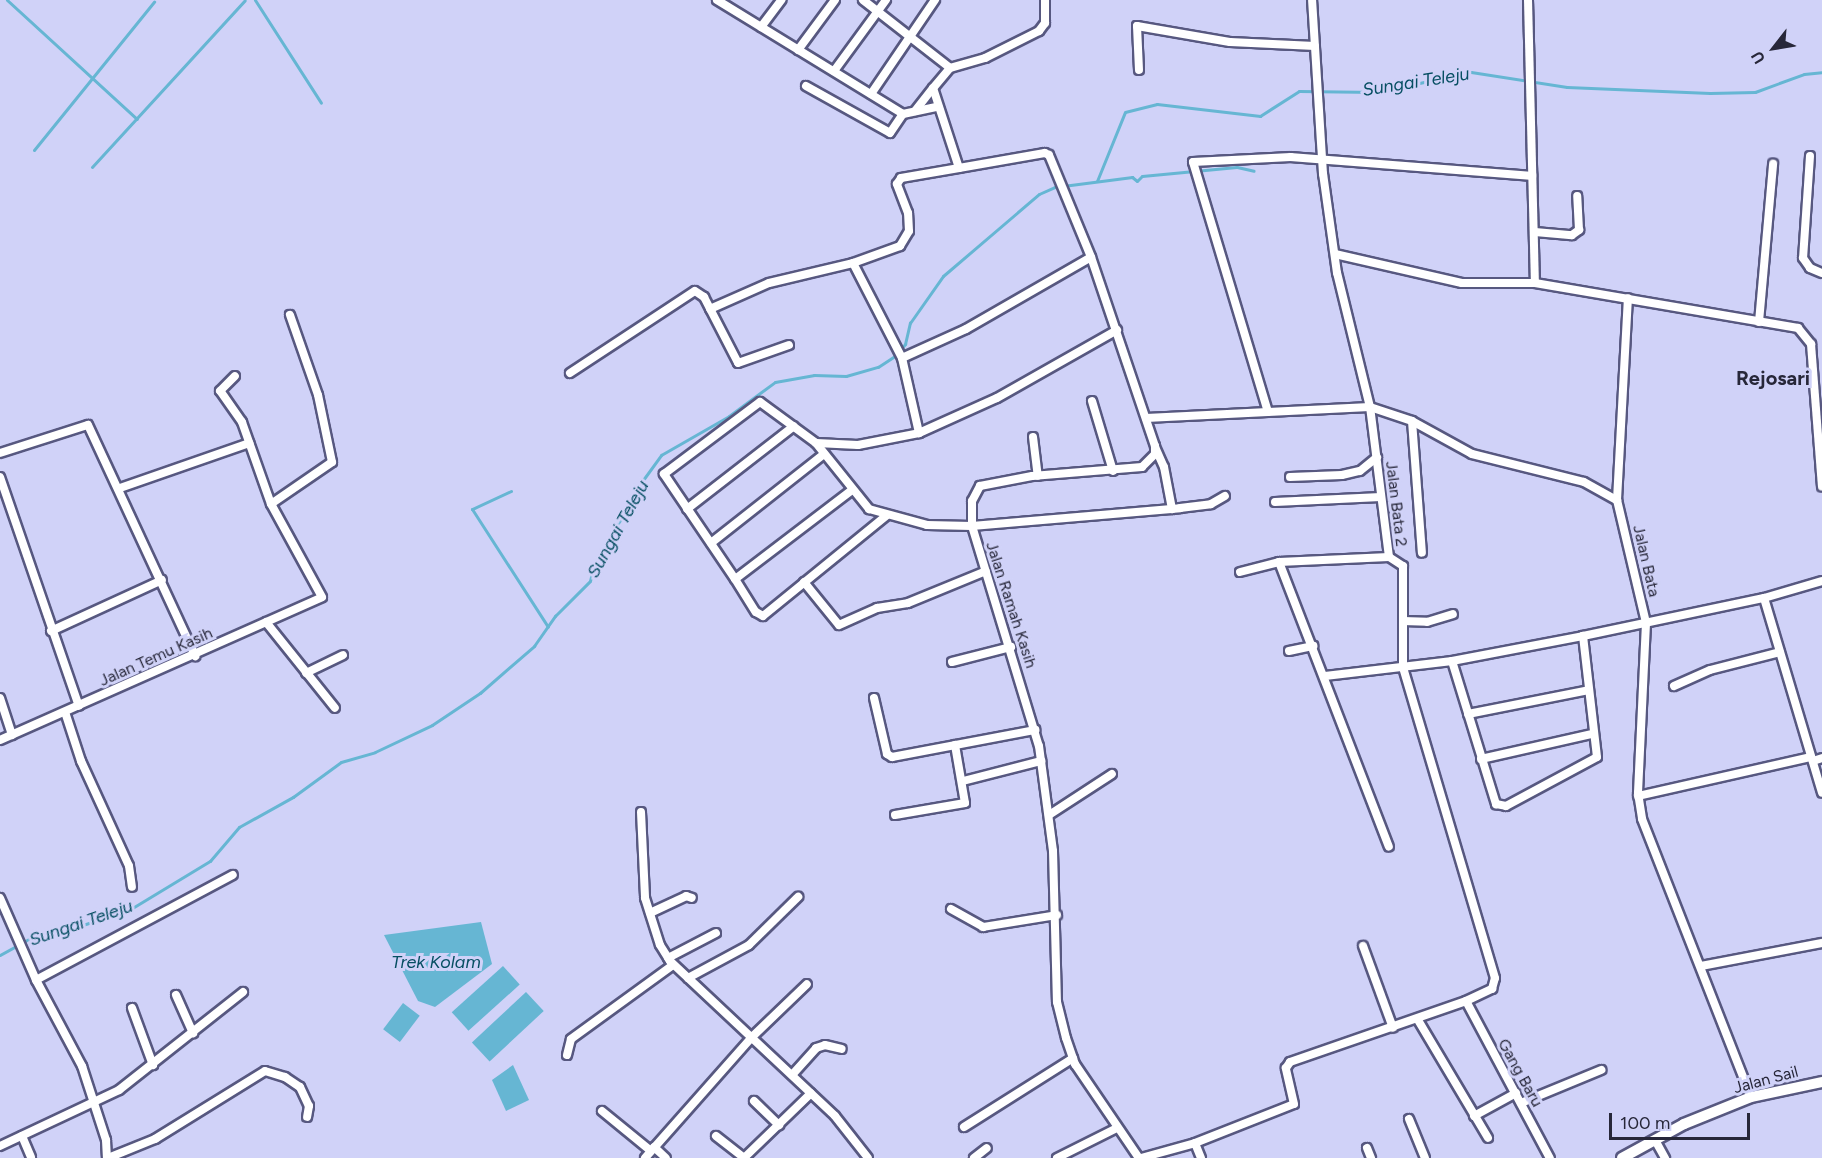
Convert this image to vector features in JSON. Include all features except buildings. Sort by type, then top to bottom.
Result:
[{"type":"street","points":[[717,0],[727,2],[761,27],[903,114]]},
{"type":"street","points":[[761,27],[781,0]]},
{"type":"street","points":[[798,50],[835,0]]},
{"type":"street","points":[[863,0],[950,68]]},
{"type":"street","points":[[834,71],[886,0]]},
{"type":"street","points":[[871,94],[913,37],[935,0]]},
{"type":"street","points":[[915,111],[950,68],[985,58],[1039,32],[1045,23],[1045,0]]},
{"type":"street","name":"Jalan Bata 2","points":[[1195,1143],[1294,1104],[1296,1098],[1286,1068],[1290,1062],[1419,1020],[1466,1001],[1492,989],[1495,978],[1403,667],[1403,566],[1389,557],[1370,407],[1335,254],[1322,160],[1312,0]]},
{"type":"street","points":[[1528,0],[1535,283]]},
{"type":"street","points":[[1139,70],[1137,26],[1230,42],[1314,46]]},
{"type":"street","points":[[806,86],[890,133],[903,114],[937,107]]},
{"type":"street","points":[[933,88],[937,107],[959,168]]},
{"type":"street","points":[[710,309],[769,283],[853,263],[900,246],[909,231],[908,213],[897,184],[901,178],[1045,153],[1058,173],[1117,330],[1164,468],[1172,508]]},
{"type":"street","points":[[1809,156],[1803,258],[1810,268],[1822,273]]},
{"type":"street","points":[[1268,412],[1193,165],[1195,161],[1291,157],[1532,176]]},
{"type":"street","points":[[1759,322],[1773,164]]},
{"type":"street","points":[[1535,232],[1572,235],[1579,231],[1577,196]]},
{"type":"street","points":[[1335,254],[1462,283],[1535,283],[1798,328],[1811,344],[1822,486]]},
{"type":"street","points":[[901,356],[966,328],[1091,258]]},
{"type":"street","points":[[853,263],[901,356],[919,433]]},
{"type":"street","points":[[570,373],[695,291],[701,292],[738,363],[789,345]]},
{"type":"street","name":"Jalan Bata","points":[[1628,298],[1617,500],[1646,623],[1638,796],[1642,819],[1751,1097]]},
{"type":"street","points":[[235,376],[220,391],[242,422],[271,504],[332,462],[318,395],[290,315]]},
{"type":"street","points":[[816,443],[858,445],[919,433],[998,398],[1117,330]]},
{"type":"street","points":[[1092,401],[1113,471]]},
{"type":"street","points":[[886,516],[760,616],[664,474],[756,403],[768,406],[816,443],[869,509],[886,516],[927,525],[972,526],[1172,508],[1211,504],[1225,496]]},
{"type":"street","points":[[1146,418],[1370,407],[1412,421],[1472,454],[1584,482],[1617,500]]},
{"type":"street","points":[[1412,421],[1422,553]]},
{"type":"street","points":[[0,453],[88,425],[120,488],[195,656]]},
{"type":"street","points":[[687,508],[794,426]]},
{"type":"street","points":[[1034,436],[1038,476]]},
{"type":"street","points":[[120,488],[249,443]]},
{"type":"street","name":"Jalan Ramah Kasih","points":[[1140,1158],[1117,1128],[1073,1058],[1057,1002],[1057,915],[1049,815],[1041,761],[1035,730],[1011,647],[972,526],[973,494],[980,486],[1038,476],[1142,467],[1155,454],[1155,446]]},
{"type":"street","points":[[711,543],[824,454]]},
{"type":"street","points":[[1290,477],[1342,475],[1360,471],[1377,457]]},
{"type":"street","points":[[0,477],[51,631],[79,706]]},
{"type":"street","points":[[735,579],[852,490]]},
{"type":"street","points":[[1275,502],[1382,497]]},
{"type":"street","name":"Jalan Temu Kasih","points":[[0,740],[195,656],[322,597],[271,504]]},
{"type":"street","points":[[1240,572],[1279,562],[1389,557]]},
{"type":"street","points":[[1279,562],[1325,676],[1389,848]]},
{"type":"street","points":[[804,582],[840,625],[870,610],[908,603],[986,571]]},
{"type":"street","points":[[51,631],[162,580]]},
{"type":"street","points":[[1325,676],[1452,661],[1583,636],[1764,598],[1822,581]]},
{"type":"street","points":[[1764,598],[1822,793]]},
{"type":"street","points":[[1403,621],[1427,622],[1453,614]]},
{"type":"street","points":[[266,622],[335,708]]},
{"type":"street","points":[[1452,661],[1496,804],[1506,806],[1593,762],[1597,757],[1592,734],[1583,636]]},
{"type":"street","points":[[1289,651],[1313,646]]},
{"type":"street","points":[[952,662],[1011,647]]},
{"type":"street","points":[[1674,686],[1710,670],[1780,652]]},
{"type":"street","points":[[306,673],[343,656]]},
{"type":"street","points":[[1468,714],[1589,690]]},
{"type":"street","points":[[0,698],[12,735]]},
{"type":"street","points":[[874,698],[890,756],[1035,730]]},
{"type":"street","points":[[65,712],[81,761],[129,866],[132,888]]},
{"type":"street","points":[[1481,759],[1592,734]]},
{"type":"street","points":[[895,815],[963,805],[966,800],[955,745]]},
{"type":"street","points":[[1638,796],[1822,758]]},
{"type":"street","points":[[963,781],[1041,761]]},
{"type":"street","points":[[1049,815],[1112,774]]},
{"type":"street","points":[[641,812],[645,898],[671,961],[835,1116],[868,1158]]},
{"type":"street","points":[[36,980],[232,875]]},
{"type":"street","points":[[650,913],[686,896],[692,898]]},
{"type":"street","points":[[688,978],[749,945],[798,897]]},
{"type":"street","points":[[0,898],[36,980],[82,1066],[95,1102],[107,1158],[155,1139],[265,1071],[285,1077],[300,1087],[309,1106],[307,1117]]},
{"type":"street","points":[[951,909],[983,927],[1057,915]]},
{"type":"street","points":[[567,1055],[570,1039],[671,961],[716,933]]},
{"type":"street","points":[[1701,966],[1822,943]]},
{"type":"street","points":[[1363,946],[1393,1028]]},
{"type":"street","points":[[645,1158],[752,1037],[807,984]]},
{"type":"street","points":[[2,1142],[22,1136],[95,1102],[153,1065],[243,992]]},
{"type":"street","points":[[176,995],[193,1034]]},
{"type":"street","name":"Gang Baru","points":[[1466,1001],[1550,1158]]},
{"type":"street","points":[[132,1008],[153,1065]]},
{"type":"street","points":[[1419,1020],[1488,1138]]},
{"type":"street","points":[[792,1075],[816,1048],[825,1045],[842,1049]]},
{"type":"street","points":[[964,1127],[1073,1058]]},
{"type":"street","points":[[1521,1103],[1601,1070]]},
{"type":"street","name":"Jalan Sail","points":[[1622,1158],[1655,1140],[1751,1097],[1822,1082]]},
{"type":"street","points":[[717,1136],[744,1158],[811,1093]]},
{"type":"street","points":[[1474,1116],[1516,1093]]},
{"type":"street","points":[[754,1101],[779,1125]]},
{"type":"street","points":[[602,1111],[666,1158]]},
{"type":"street","points":[[1409,1119],[1425,1158]]},
{"type":"street","points":[[1057,1158],[1117,1128]]},
{"type":"street","points":[[22,1136],[31,1157]]},
{"type":"street","points":[[1655,1140],[1665,1158]]},
{"type":"street","points":[[1140,1158],[1195,1143],[1201,1158]]},
{"type":"street","points":[[974,1158],[987,1148]]},
{"type":"street","points":[[1367,1148],[1371,1158]]},
{"type":"water","name":"Trek Kolam","points":[[481,922],[492,964],[435,1007],[418,1001],[384,935]]},
{"type":"water","points":[[503,966],[520,985],[468,1031],[452,1012]]},
{"type":"water","points":[[526,992],[544,1011],[490,1061],[472,1042]]},
{"type":"water","points":[[403,1003],[420,1016],[400,1042],[383,1029]]},
{"type":"water","points":[[513,1065],[529,1100],[506,1111],[492,1080]]},
{"type":"waterway","points":[[7,0],[137,119]]},
{"type":"waterway","points":[[92,167],[245,0]]},
{"type":"waterway","points":[[255,0],[321,103]]},
{"type":"waterway","points":[[34,150],[154,2]]},
{"type":"waterway","name":"Sungai Teleju","points":[[1097,181],[1125,112],[1157,104],[1260,116],[1299,91],[1377,92],[1471,72],[1567,87],[1710,93],[1755,92],[1804,74],[1822,72]]},
{"type":"waterway","name":"Sungai Teleju","points":[[0,955],[29,939],[64,931],[129,910],[210,861],[239,827],[293,797],[341,762],[375,752],[432,725],[480,693],[534,646],[555,616],[590,581],[594,563],[608,547],[612,531],[641,492],[643,480],[661,455],[729,416],[775,382],[814,375],[846,376],[878,367],[895,356],[905,344],[910,323],[943,276],[1039,194],[1055,187],[1132,177],[1137,181],[1142,176],[1237,167],[1254,171]]},
{"type":"waterway","points":[[511,491],[472,509],[548,627]]},
{"type":"district","name":"Rejosari","points":[[1773,378]]}]
